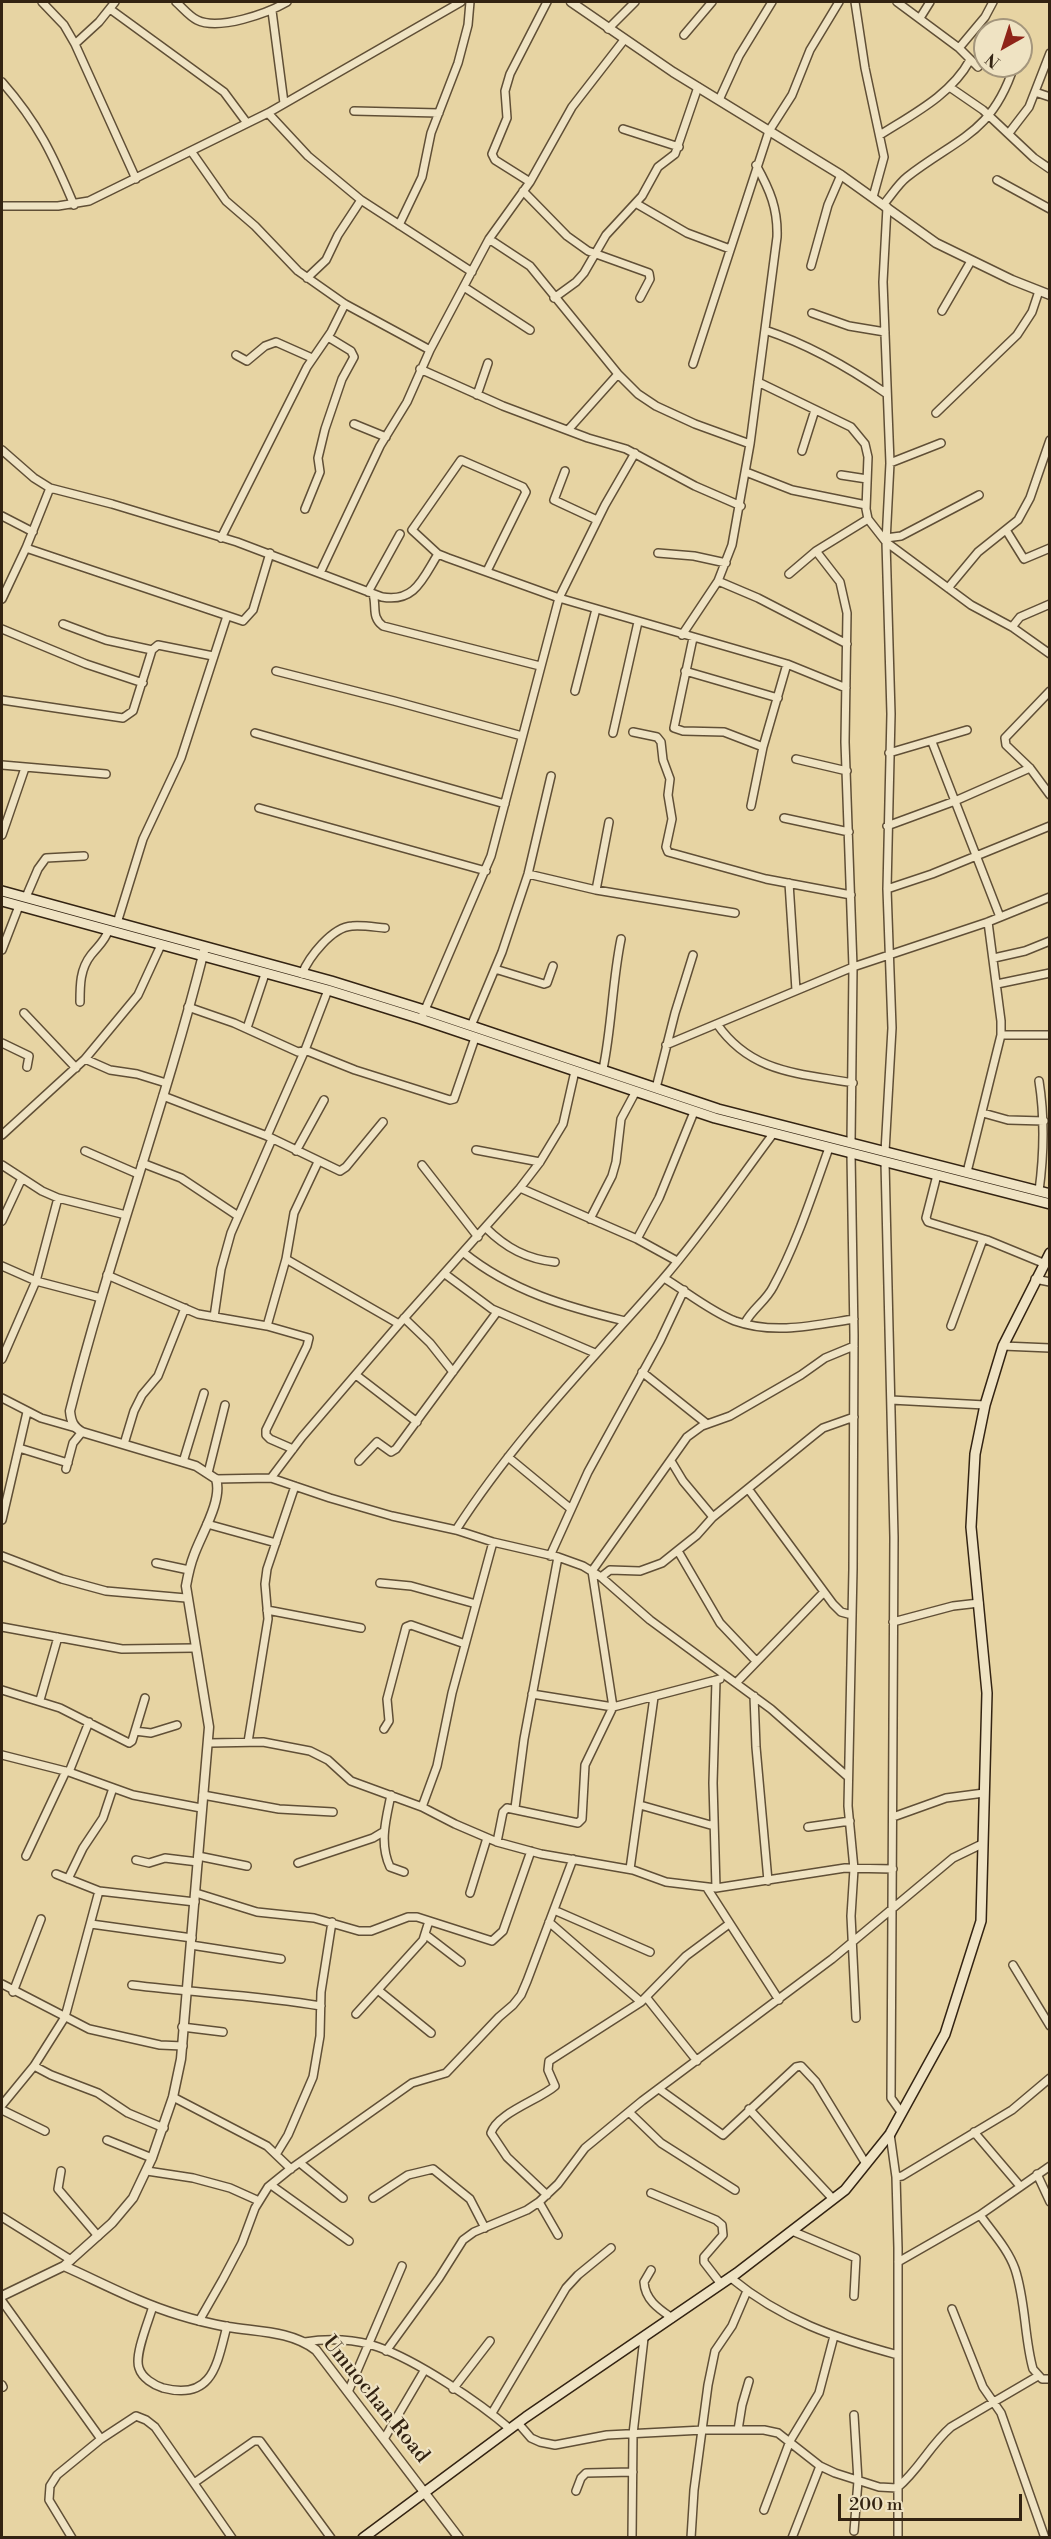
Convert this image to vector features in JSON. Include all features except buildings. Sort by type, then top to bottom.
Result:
[{"type":"main road","points":[[2,891],[117,923],[265,974],[471,1026],[718,1109],[885,1157],[938,1175],[1050,1204]]},
{"type":"main road","points":[[2,901],[161,945],[204,952],[302,974],[423,1014],[475,1038],[694,1112],[829,1148],[851,1148]]},
{"type":"main road","points":[[885,1157],[968,1172],[1046,1192]]},
{"type":"main road","points":[[363,2538],[514,2426],[730,2278],[845,2190],[890,2134],[945,2034],[981,1921],[987,1693],[971,1527],[975,1454],[985,1405],[1003,1347],[1050,1253]]},
{"type":"street","points":[[42,2],[59,18],[75,44],[136,179]]},
{"type":"street","points":[[75,44],[115,2]]},
{"type":"street","points":[[176,2],[189,15],[208,23],[219,23],[272,10],[287,2]]},
{"type":"street","points":[[2,206],[74,205],[136,179],[268,113],[461,2]]},
{"type":"street","points":[[399,225],[422,177],[439,113],[458,63],[468,25],[471,2]]},
{"type":"street","points":[[530,182],[495,160],[492,154],[507,118],[505,91],[510,74],[547,2]]},
{"type":"street","points":[[571,2],[582,5],[624,40],[873,197],[936,243],[971,261],[1050,295]]},
{"type":"street","points":[[608,29],[635,2]]},
{"type":"street","points":[[684,35],[712,2]]},
{"type":"street","points":[[719,100],[739,56],[772,2]]},
{"type":"street","points":[[693,364],[756,165],[769,131],[792,95],[810,50],[839,2]]},
{"type":"street","points":[[855,2],[865,68],[884,158],[873,197]]},
{"type":"street","points":[[897,2],[959,48],[973,63]]},
{"type":"street","points":[[920,18],[930,2]]},
{"type":"street","points":[[959,48],[985,17],[993,2]]},
{"type":"street","points":[[110,9],[224,92],[247,123]]},
{"type":"street","points":[[272,10],[284,103]]},
{"type":"street","points":[[320,573],[386,437],[407,402],[420,369],[489,239],[506,212],[530,182],[572,107],[624,40]]},
{"type":"street","points":[[1009,133],[1029,107],[1050,53]]},
{"type":"street","points":[[880,135],[951,88],[962,75],[970,60]]},
{"type":"street","points":[[902,2112],[891,2098],[894,1537],[885,1157],[892,1028],[887,889],[891,702],[886,540],[890,463],[883,265],[885,206],[908,177],[963,141],[989,115],[1006,89],[1010,78]]},
{"type":"street","points":[[2,82],[28,114],[50,147],[74,205]]},
{"type":"street","points":[[554,298],[576,282],[613,227],[637,204],[658,167],[674,157],[698,87]]},
{"type":"street","points":[[951,88],[989,115],[1034,158],[1050,169]]},
{"type":"street","points":[[1035,92],[1050,97]]},
{"type":"street","points":[[354,111],[439,113]]},
{"type":"street","points":[[268,113],[308,156],[361,200],[472,272]]},
{"type":"street","points":[[623,129],[679,147]]},
{"type":"street","points":[[191,151],[226,201],[255,226],[298,271],[345,304],[430,350]]},
{"type":"street","points":[[682,635],[718,581],[726,563],[741,506],[777,221],[769,189],[756,165]]},
{"type":"street","points":[[812,266],[828,205],[841,176]]},
{"type":"street","points":[[997,180],[1050,209]]},
{"type":"street","points":[[523,191],[567,236],[596,254],[649,273],[650,279],[640,298]]},
{"type":"street","points":[[307,278],[326,260],[342,227],[361,200]]},
{"type":"street","points":[[637,204],[687,233],[730,249]]},
{"type":"street","points":[[489,239],[530,266],[618,374],[638,394],[656,406],[695,424],[750,444]]},
{"type":"street","points":[[942,311],[971,261]]},
{"type":"street","points":[[464,287],[530,330]]},
{"type":"street","points":[[936,413],[1017,336],[1032,312],[1039,291]]},
{"type":"street","points":[[221,538],[312,358],[328,337],[345,304]]},
{"type":"street","points":[[812,313],[849,326],[885,332]]},
{"type":"street","points":[[765,330],[805,344],[842,363],[887,394]]},
{"type":"street","points":[[305,509],[320,472],[318,458],[342,379],[354,357],[351,351],[328,337]]},
{"type":"street","points":[[236,355],[247,361],[265,346],[276,342],[312,358]]},
{"type":"street","points":[[477,395],[488,363]]},
{"type":"street","points":[[420,369],[477,395],[635,453],[695,486],[741,506]]},
{"type":"street","points":[[568,430],[618,374]]},
{"type":"street","points":[[758,382],[851,427],[860,435],[868,457],[866,505],[868,519],[886,540],[970,605],[1012,627],[1050,654]]},
{"type":"street","points":[[802,451],[815,410]]},
{"type":"street","points":[[354,424],[386,437]]},
{"type":"street","points":[[948,588],[978,552],[1018,520],[1030,498],[1050,440]]},
{"type":"street","points":[[890,463],[941,442]]},
{"type":"street","points":[[2,450],[34,478],[50,488],[112,504],[270,553],[370,593],[394,599],[406,596],[417,589],[438,554]]},
{"type":"street","points":[[423,1014],[486,871],[559,598],[597,520],[635,453]]},
{"type":"street","points":[[487,571],[502,536],[526,492],[522,487],[464,461],[459,462],[412,530],[438,554],[559,598],[787,664],[846,688]]},
{"type":"street","points":[[564,471],[554,500],[597,520]]},
{"type":"street","points":[[746,472],[792,490],[866,505]]},
{"type":"street","points":[[841,475],[867,479]]},
{"type":"street","points":[[2,599],[5,582],[26,548],[50,488]]},
{"type":"street","points":[[886,540],[900,536],[979,495]]},
{"type":"street","points":[[2,516],[33,532]]},
{"type":"street","points":[[789,574],[816,551],[868,519]]},
{"type":"street","points":[[1006,530],[1024,559],[1050,548]]},
{"type":"street","points":[[400,534],[370,593],[377,621],[383,626],[540,666]]},
{"type":"street","points":[[26,548],[243,621],[249,617],[270,553]]},
{"type":"street","points":[[816,551],[831,568],[844,593],[847,613],[844,742],[847,771],[853,968],[851,1148],[854,1319],[852,1615],[848,1777],[854,1869],[851,1916],[854,1940],[856,2018]]},
{"type":"street","points":[[658,553],[694,556],[726,563]]},
{"type":"street","points":[[718,581],[758,598],[847,644]]},
{"type":"street","points":[[1012,627],[1020,617],[1050,604]]},
{"type":"street","points":[[575,691],[596,609]]},
{"type":"street","points":[[117,923],[143,839],[181,758],[227,615]]},
{"type":"street","points":[[613,733],[638,622]]},
{"type":"street","points":[[63,624],[106,640],[152,650]]},
{"type":"street","points":[[2,629],[86,664],[143,683]]},
{"type":"street","points":[[693,638],[674,728],[683,731],[724,732],[763,747]]},
{"type":"street","points":[[2,700],[123,718],[129,716],[133,711],[152,650],[158,645],[164,644],[213,656]]},
{"type":"street","points":[[751,806],[763,747],[787,664]]},
{"type":"street","points":[[276,671],[394,700],[522,736]]},
{"type":"street","points":[[685,671],[778,698]]},
{"type":"street","points":[[1050,691],[1005,738],[1010,750],[1030,768],[1050,795]]},
{"type":"street","points":[[889,753],[967,730]]},
{"type":"street","points":[[633,732],[657,737],[662,742],[663,759],[670,779],[668,795],[672,819],[666,847],[668,852],[766,879],[851,895]]},
{"type":"street","points":[[255,733],[505,804]]},
{"type":"street","points":[[932,742],[1000,917]]},
{"type":"street","points":[[796,759],[847,771]]},
{"type":"street","points":[[2,765],[106,774]]},
{"type":"street","points":[[2,835],[26,768]]},
{"type":"street","points":[[887,826],[955,801],[1030,768]]},
{"type":"street","points":[[471,1026],[495,969],[528,874],[551,776]]},
{"type":"street","points":[[259,808],[486,871]]},
{"type":"street","points":[[784,818],[849,832]]},
{"type":"street","points":[[596,890],[609,822]]},
{"type":"street","points":[[887,889],[1050,826]]},
{"type":"street","points":[[26,897],[38,869],[46,858],[84,856]]},
{"type":"street","points":[[528,874],[596,890],[735,913]]},
{"type":"street","points":[[789,883],[796,990]]},
{"type":"street","points":[[666,1045],[853,968],[939,936],[988,922],[1050,897]]},
{"type":"street","points":[[2,950],[19,906]]},
{"type":"street","points":[[968,1172],[1001,1035],[997,984],[988,922]]},
{"type":"street","points":[[302,974],[313,954],[331,936],[346,927],[385,928]]},
{"type":"street","points":[[80,1002],[82,974],[90,956],[102,944],[108,931]]},
{"type":"street","points":[[603,1070],[610,1035],[612,990],[621,939]]},
{"type":"street","points":[[994,958],[1025,951],[1050,941]]},
{"type":"street","points":[[4,1131],[85,1059],[138,995],[161,945]]},
{"type":"street","points":[[79,1430],[71,1420],[70,1411],[107,1275],[163,1096],[204,952]]},
{"type":"street","points":[[656,1088],[666,1045],[693,955]]},
{"type":"street","points":[[495,969],[544,984],[547,983],[553,966]]},
{"type":"street","points":[[997,984],[1050,973]]},
{"type":"street","points":[[247,1028],[265,974]]},
{"type":"street","points":[[214,1317],[225,1252],[328,990]]},
{"type":"street","points":[[188,1007],[247,1028],[292,1050],[298,1052],[304,1050],[355,1070],[450,1100],[454,1099],[475,1038]]},
{"type":"street","points":[[24,1013],[76,1068]]},
{"type":"street","points":[[717,1024],[729,1041],[759,1063],[853,1083]]},
{"type":"street","points":[[1001,1035],[1050,1035]]},
{"type":"street","points":[[2,1043],[29,1056],[27,1067]]},
{"type":"street","points":[[85,1059],[110,1070],[137,1074],[166,1083]]},
{"type":"street","points":[[271,1478],[293,1449],[402,1321],[486,1228],[540,1162],[563,1124],[575,1071]]},
{"type":"street","points":[[1039,1081],[1044,1121],[1046,1192]]},
{"type":"street","points":[[591,1218],[612,1176],[621,1119],[636,1091]]},
{"type":"street","points":[[1041,1096],[1050,1095]]},
{"type":"street","points":[[163,1096],[269,1138],[318,1162],[343,1171],[383,1122]]},
{"type":"street","points":[[296,1151],[324,1100]]},
{"type":"street","points":[[637,1239],[659,1198],[694,1112]]},
{"type":"street","points":[[983,1113],[1008,1120],[1044,1121]]},
{"type":"street","points":[[456,1530],[485,1485],[596,1353],[664,1278],[773,1134]]},
{"type":"street","points":[[745,1323],[755,1308],[773,1289],[798,1233],[829,1148]]},
{"type":"street","points":[[476,1150],[540,1162]]},
{"type":"street","points":[[85,1151],[138,1174]]},
{"type":"street","points":[[267,1326],[286,1259],[294,1213],[318,1162]]},
{"type":"street","points":[[142,1163],[181,1179],[238,1216]]},
{"type":"street","points":[[422,1165],[478,1237]]},
{"type":"street","points":[[2,1166],[58,1198],[126,1215]]},
{"type":"street","points":[[938,1175],[926,1220],[983,1239],[1043,1263]]},
{"type":"street","points":[[2,1221],[22,1178]]},
{"type":"street","points":[[520,1188],[637,1239],[677,1261]]},
{"type":"street","points":[[2,1359],[36,1281],[58,1198]]},
{"type":"street","points":[[486,1228],[502,1244],[515,1251],[537,1259],[555,1262]]},
{"type":"street","points":[[951,1326],[983,1239]]},
{"type":"street","points":[[464,1253],[499,1278],[542,1298],[625,1321]]},
{"type":"street","points":[[286,1259],[402,1321],[430,1343],[453,1372]]},
{"type":"street","points":[[2,1266],[36,1281],[101,1298]]},
{"type":"street","points":[[445,1274],[497,1312],[596,1353]]},
{"type":"street","points":[[107,1275],[198,1314],[267,1326],[301,1335],[310,1340],[266,1430],[266,1435],[270,1439],[293,1449]]},
{"type":"street","points":[[664,1278],[735,1321],[784,1329],[854,1319]]},
{"type":"street","points":[[1035,1279],[1050,1282]]},
{"type":"street","points":[[515,1808],[554,1557],[571,1509],[588,1472],[660,1341],[684,1290]]},
{"type":"street","points":[[124,1444],[134,1411],[142,1395],[158,1376],[185,1308]]},
{"type":"street","points":[[359,1461],[376,1442],[390,1452],[394,1451],[497,1312]]},
{"type":"street","points":[[497,1842],[503,1812],[507,1808],[580,1822],[585,1765],[613,1707],[592,1571],[687,1437],[707,1424],[730,1416],[801,1376],[825,1358],[854,1346]]},
{"type":"street","points":[[1003,1347],[1050,1348]]},
{"type":"street","points":[[642,1372],[707,1424]]},
{"type":"street","points":[[356,1375],[417,1422]]},
{"type":"street","points":[[183,1462],[204,1393]]},
{"type":"street","points":[[2,1398],[27,1412],[183,1462],[216,1479],[271,1478],[392,1515],[554,1557],[592,1571],[650,1620],[754,1696],[848,1777]]},
{"type":"street","points":[[891,1400],[985,1405]]},
{"type":"street","points":[[208,1473],[225,1405]]},
{"type":"street","points":[[2,1520],[5,1486],[19,1448],[27,1412]]},
{"type":"street","points":[[601,1577],[614,1569],[640,1571],[655,1567],[678,1551],[713,1517],[823,1428],[854,1417]]},
{"type":"street","points":[[19,1448],[67,1466],[79,1430]]},
{"type":"street","points":[[508,1457],[571,1509]]},
{"type":"street","points":[[671,1461],[683,1481],[713,1517]]},
{"type":"street","points":[[100,2439],[2,2298],[68,2263],[98,2236],[133,2198],[147,2171],[164,2128],[180,2071],[201,1808],[210,1743],[186,1598],[189,1570],[218,1492],[216,1479]]},
{"type":"street","points":[[248,1742],[268,1620],[266,1576],[295,1486]]},
{"type":"street","points":[[748,1490],[838,1609],[852,1615]]},
{"type":"street","points":[[207,1524],[276,1543]]},
{"type":"street","points":[[422,1807],[437,1766],[452,1693],[493,1542]]},
{"type":"street","points":[[678,1551],[720,1623],[756,1661]]},
{"type":"street","points":[[2,1556],[62,1579],[105,1591],[186,1598]]},
{"type":"street","points":[[156,1563],[189,1570]]},
{"type":"street","points":[[380,1583],[411,1587],[476,1604]]},
{"type":"street","points":[[736,1683],[824,1592]]},
{"type":"street","points":[[893,1622],[953,1606],[979,1603]]},
{"type":"street","points":[[267,1610],[361,1628]]},
{"type":"street","points":[[384,1729],[389,1721],[387,1699],[406,1627],[411,1625],[465,1644]]},
{"type":"street","points":[[2,1627],[139,1651],[194,1648]]},
{"type":"street","points":[[40,1700],[58,1637]]},
{"type":"street","points":[[532,1694],[613,1707],[728,1677]]},
{"type":"street","points":[[716,1680],[714,1826],[716,1888]]},
{"type":"street","points":[[2,1690],[40,1700],[129,1743],[132,1741],[145,1698]]},
{"type":"street","points":[[754,1696],[756,1747],[768,1881]]},
{"type":"street","points":[[630,1869],[654,1697]]},
{"type":"street","points":[[26,1856],[67,1772],[88,1722]]},
{"type":"street","points":[[135,1731],[151,1733],[177,1725]]},
{"type":"street","points":[[210,1743],[263,1742],[310,1751],[328,1760],[351,1781],[422,1807],[497,1842],[531,1851],[630,1869],[666,1882],[716,1888],[854,1869],[893,1869]]},
{"type":"street","points":[[2,1755],[67,1772],[113,1788],[201,1808]]},
{"type":"street","points":[[68,1879],[83,1848],[103,1818],[113,1788]]},
{"type":"street","points":[[893,1817],[946,1798],[984,1793]]},
{"type":"street","points":[[203,1794],[279,1809],[333,1812]]},
{"type":"street","points":[[391,1795],[383,1832],[390,1867],[404,1872]]},
{"type":"street","points":[[640,1805],[714,1826]]},
{"type":"street","points":[[807,1827],[850,1821]]},
{"type":"street","points":[[298,1863],[373,1838],[383,1832]]},
{"type":"street","points":[[470,1893],[487,1838]]},
{"type":"street","points":[[386,2351],[439,2278],[463,2240],[539,2202],[558,2184],[585,2148],[629,2112],[779,2000],[953,1858],[982,1844]]},
{"type":"street","points":[[56,1874],[99,1891],[195,1898],[257,1912],[314,1918],[365,1932],[408,1917],[429,1921],[492,1941],[497,1940],[503,1931],[531,1851]]},
{"type":"street","points":[[136,1860],[149,1863],[165,1858],[198,1859],[247,1866]]},
{"type":"street","points":[[200,2321],[242,2243],[259,2201],[271,2185],[412,2083],[443,2075],[456,2065],[521,1995],[573,1859]]},
{"type":"street","points":[[707,1888],[779,2000]]},
{"type":"street","points":[[2,2102],[34,2066],[65,2017],[99,1891]]},
{"type":"street","points":[[554,1910],[651,1952]]},
{"type":"street","points":[[13,1992],[41,1919]]},
{"type":"street","points":[[356,2014],[426,1935],[429,1921]]},
{"type":"street","points":[[277,2153],[288,2135],[313,2077],[320,2036],[321,2006],[332,1922]]},
{"type":"street","points":[[549,1922],[644,1999],[697,2061]]},
{"type":"street","points":[[91,1924],[281,1959]]},
{"type":"street","points":[[547,2195],[507,2157],[491,2133],[492,2130],[509,2115],[555,2086],[548,2070],[549,2061],[644,1999],[686,1956],[729,1924]]},
{"type":"street","points":[[426,1935],[461,1962]]},
{"type":"street","points":[[1013,1965],[1050,2026]]},
{"type":"street","points":[[2,1984],[13,1992],[89,2029],[160,2045],[183,2046]]},
{"type":"street","points":[[132,1985],[186,1992],[231,1994],[321,2006]]},
{"type":"street","points":[[378,1990],[431,2033]]},
{"type":"street","points":[[182,2027],[223,2032]]},
{"type":"street","points":[[34,2066],[98,2093],[128,2113],[164,2128]]},
{"type":"street","points":[[659,2089],[721,2135],[726,2134],[749,2109],[796,2067],[801,2066],[816,2082],[866,2164]]},
{"type":"street","points":[[896,2177],[1011,2110],[1050,2078]]},
{"type":"street","points":[[173,2097],[277,2153],[291,2169]]},
{"type":"street","points":[[749,2109],[833,2199]]},
{"type":"street","points":[[2,2110],[45,2131]]},
{"type":"street","points":[[629,2112],[661,2143],[735,2190]]},
{"type":"street","points":[[974,2132],[1020,2186]]},
{"type":"street","points":[[890,2134],[896,2177],[898,2538]]},
{"type":"street","points":[[107,2140],[152,2158]]},
{"type":"street","points":[[300,2163],[343,2198]]},
{"type":"street","points":[[897,2262],[980,2215],[1050,2166]]},
{"type":"street","points":[[374,2198],[408,2175],[433,2169],[470,2199],[485,2228]]},
{"type":"street","points":[[60,2171],[58,2189],[98,2236]]},
{"type":"street","points":[[147,2171],[193,2178],[230,2188],[259,2201]]},
{"type":"street","points":[[1037,2174],[1050,2202]]},
{"type":"street","points":[[271,2185],[349,2241]]},
{"type":"street","points":[[651,2193],[716,2220],[722,2226],[723,2235],[704,2257],[704,2262],[721,2284]]},
{"type":"street","points":[[539,2202],[558,2235]]},
{"type":"street","points":[[980,2215],[1007,2253],[1014,2268],[1021,2294],[1031,2364],[1038,2376]]},
{"type":"street","points":[[2,2217],[68,2263]]},
{"type":"street","points":[[792,2232],[856,2258],[854,2296]]},
{"type":"street","points":[[492,2413],[566,2288],[611,2248]]},
{"type":"street","name":"Umuochan Road","points":[[68,2263],[153,2306],[200,2321],[291,2336],[305,2342],[316,2350],[459,2538]]},
{"type":"street","points":[[348,2392],[402,2266]]},
{"type":"street","points":[[651,2270],[644,2282],[646,2293],[653,2303],[672,2318]]},
{"type":"street","points":[[730,2278],[786,2316],[834,2336],[898,2355]]},
{"type":"street","points":[[691,2538],[694,2490],[708,2385],[715,2351],[732,2326],[747,2291]]},
{"type":"street","points":[[153,2306],[138,2361],[143,2375],[160,2387],[187,2391],[207,2382],[216,2367],[227,2326]]},
{"type":"street","points":[[952,2309],[983,2386],[1001,2413],[1045,2538]]},
{"type":"street","points":[[764,2510],[790,2441],[819,2393],[834,2336]]},
{"type":"street","points":[[632,2538],[633,2434],[644,2338]]},
{"type":"street","points":[[305,2342],[328,2339],[369,2345],[386,2351],[424,2371],[531,2438],[548,2444],[555,2445],[607,2435],[703,2430],[778,2433],[819,2466],[879,2487],[897,2488],[914,2475],[945,2432],[1038,2376],[1050,2379]]},
{"type":"street","points":[[453,2389],[490,2341]]},
{"type":"street","points":[[384,2439],[424,2371]]},
{"type":"street","points":[[738,2430],[749,2381]]},
{"type":"street","points":[[854,2415],[858,2481],[854,2531]]},
{"type":"street","points":[[72,2538],[52,2508],[49,2500],[50,2486],[57,2475],[100,2439],[129,2418],[141,2417],[155,2427],[232,2538]]},
{"type":"street","points":[[194,2482],[254,2441],[261,2440],[331,2538]]},
{"type":"street","points":[[792,2538],[819,2466]]},
{"type":"street","points":[[576,2491],[581,2478],[586,2473],[633,2472]]}]
